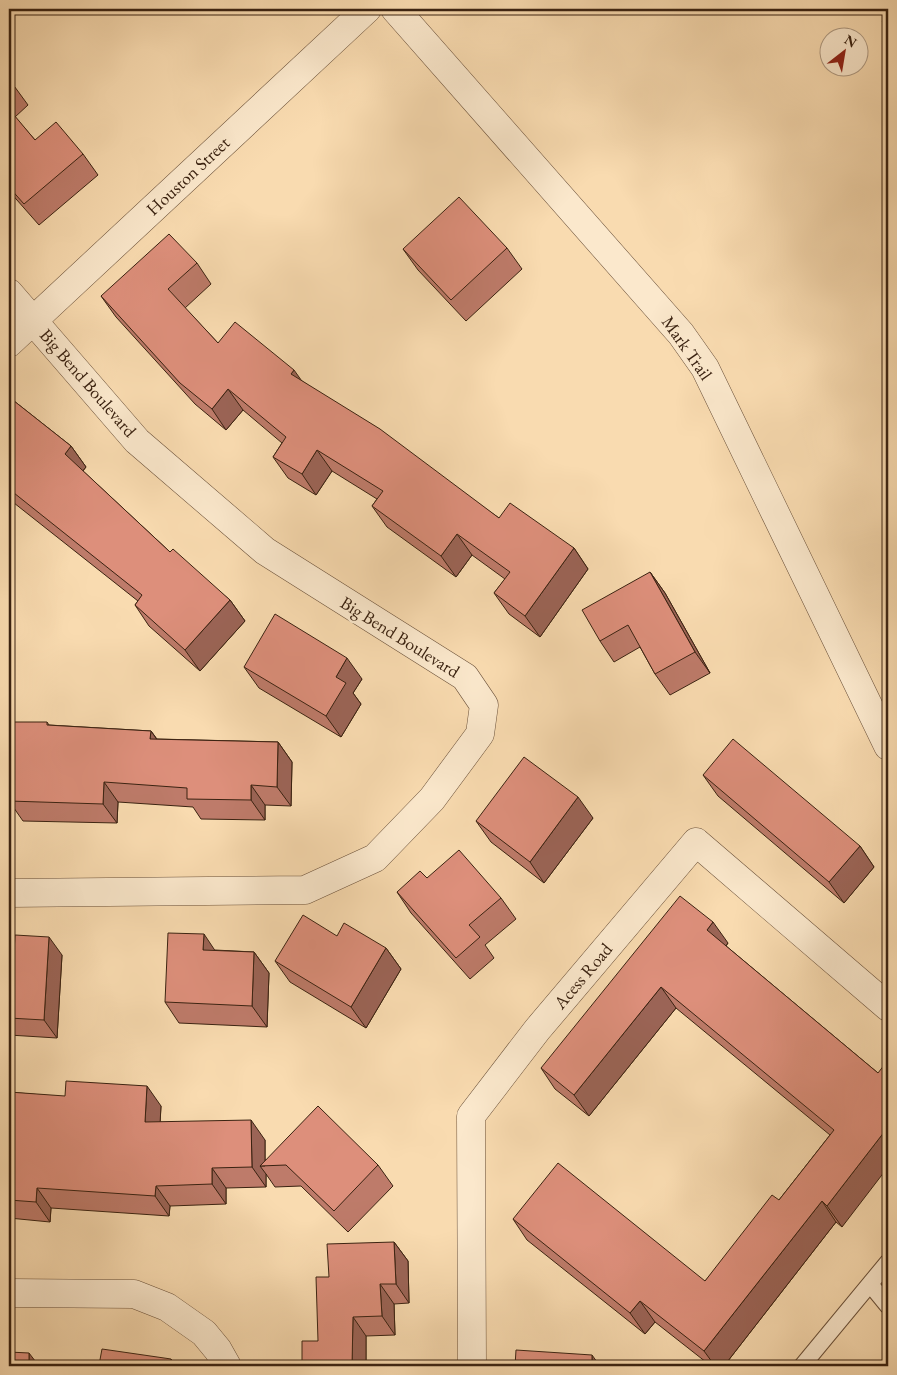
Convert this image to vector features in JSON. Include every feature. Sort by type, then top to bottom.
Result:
[{"type":"street","name":"Houston Street","points":[[9,343],[367,9]]},
{"type":"street","name":"Mark Trail","points":[[395,9],[681,334],[705,368],[888,746]]},
{"type":"street","name":"Big Bend Boulevard","points":[[9,292],[138,441],[265,551],[465,677],[484,705],[480,734],[432,799],[382,851],[375,858],[305,890],[9,893]]},
{"type":"street","name":"Acess Road","points":[[472,1366],[471,1116],[537,1030],[696,842],[888,1007]]},
{"type":"street","points":[[9,1293],[134,1294],[167,1307],[204,1333],[218,1350],[226,1366]]},
{"type":"lane","points":[[802,1366],[888,1262]]},
{"type":"lane","points":[[870,1284],[888,1306]]},
{"type":"building","points":[[888,15],[888,28],[882,21]]},
{"type":"building","points":[[9,79],[13,84],[9,88]]},
{"type":"building","points":[[9,109],[35,140],[56,122],[83,154],[24,204],[9,187]]},
{"type":"building","points":[[459,197],[507,248],[451,300],[403,249]]},
{"type":"building","points":[[169,234],[197,263],[168,289],[218,343],[235,322],[294,370],[291,374],[380,429],[499,518],[510,503],[574,548],[525,616],[494,593],[510,572],[457,534],[441,556],[372,506],[383,491],[317,450],[302,474],[273,457],[286,437],[228,389],[212,409],[180,383],[101,296]]},
{"type":"building","points":[[9,397],[71,446],[65,454],[170,552],[173,549],[230,600],[185,650],[135,605],[142,595],[9,489]]},
{"type":"building","points":[[650,572],[695,652],[655,674],[628,625],[600,641],[582,610]]},
{"type":"building","points":[[275,614],[347,658],[336,677],[346,683],[326,716],[244,667]]},
{"type":"building","points":[[9,722],[47,722],[47,725],[151,731],[150,739],[278,742],[277,787],[251,785],[251,800],[187,799],[187,788],[104,782],[103,804],[9,801]]},
{"type":"building","points":[[733,739],[860,846],[829,882],[703,775]]},
{"type":"building","points":[[524,757],[578,797],[530,862],[476,821]]},
{"type":"building","points":[[459,850],[501,898],[469,925],[480,937],[456,958],[397,892],[420,871],[427,878]]},
{"type":"building","points":[[680,896],[713,922],[707,930],[878,1073],[888,1060],[888,1127],[827,1206],[822,1201],[704,1351],[640,1301],[630,1313],[513,1219],[558,1163],[705,1281],[772,1195],[779,1200],[834,1130],[661,987],[574,1095],[541,1068]]},
{"type":"building","points":[[303,915],[337,936],[344,923],[386,948],[351,1007],[275,961]]},
{"type":"building","points":[[168,933],[204,934],[203,950],[254,952],[252,1006],[165,1002]]},
{"type":"building","points":[[15,935],[49,937],[44,1020],[9,1018],[9,971],[13,971]]},
{"type":"building","points":[[66,1081],[147,1086],[145,1122],[251,1120],[252,1167],[212,1168],[212,1184],[156,1186],[155,1196],[37,1188],[36,1202],[9,1200],[9,1092],[65,1096]]},
{"type":"building","points":[[318,1106],[378,1165],[334,1211],[286,1165],[260,1166]]},
{"type":"building","points":[[394,1242],[396,1284],[380,1284],[382,1316],[353,1317],[352,1366],[302,1366],[302,1341],[318,1341],[316,1277],[329,1277],[327,1244]]},
{"type":"building","points":[[102,1349],[171,1359],[170,1366],[9,1366],[9,1352],[29,1353],[29,1361],[99,1365]]},
{"type":"building","points":[[516,1350],[592,1355],[592,1366],[515,1366]]}]
